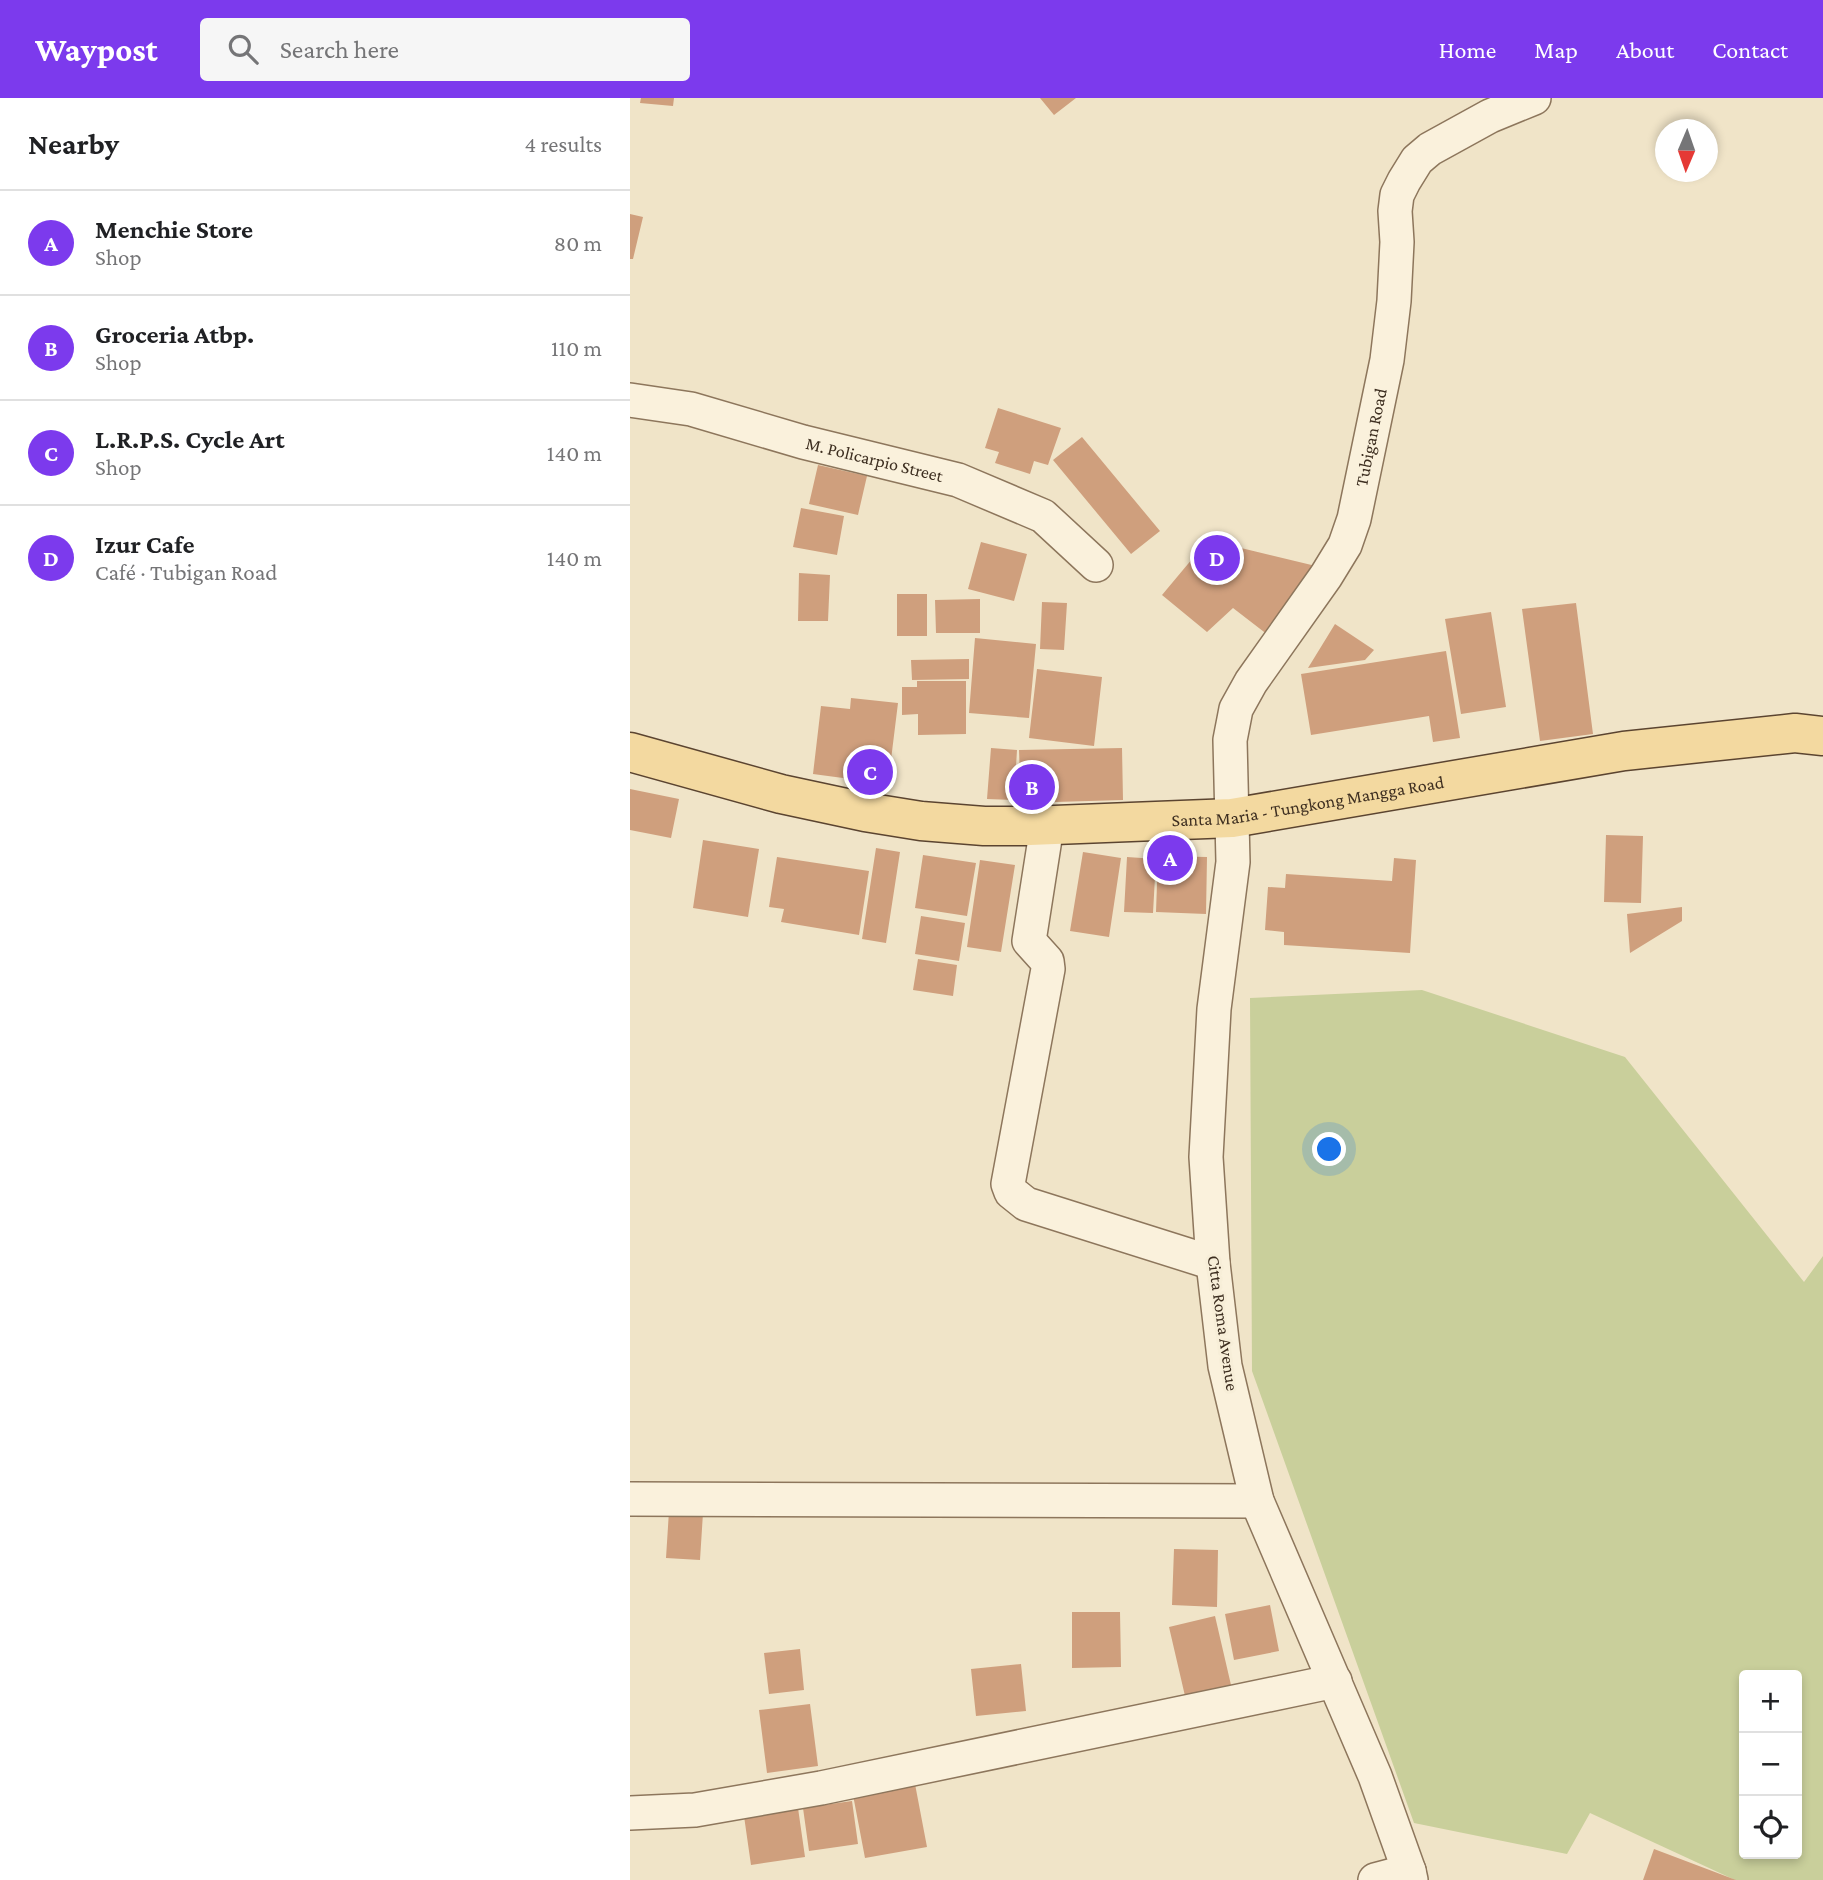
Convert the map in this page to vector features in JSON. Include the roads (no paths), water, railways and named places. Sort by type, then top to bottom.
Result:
[{"type":"main road","name":"Santa Maria - Tungkong Mangga Road","points":[[630,752],[781,794],[865,812],[921,821],[984,826],[1047,826],[1232,818],[1624,751],[1795,733],[1823,736]]},
{"type":"street","name":"Tubigan Road","points":[[1232,818],[1230,740],[1236,709],[1251,682],[1345,545],[1357,506],[1387,360],[1394,301],[1397,195],[1417,160],[1430,149],[1490,116],[1534,98]]},
{"type":"street","name":"M. Policarpio Street","points":[[630,400],[691,409],[803,442],[958,480],[1043,516],[1096,565]]},
{"type":"street","name":"Citta Roma Avenue","points":[[1232,818],[1233,862],[1214,1009],[1206,1157],[1213,1263],[1225,1366],[1257,1501],[1375,1776],[1410,1876]]},
{"type":"street","points":[[1047,826],[1029,941],[1047,961],[1048,969],[1008,1178],[1011,1192],[1026,1203],[1213,1263]]},
{"type":"street","points":[[630,1499],[1257,1501]]},
{"type":"street","points":[[630,1814],[695,1810],[821,1788],[1335,1681]]},
{"type":"street","points":[[1375,1880],[1410,1876]]},
{"type":"place","name":"Izur Cafe","points":[[1217,558]]},
{"type":"place","name":"L.R.P.S. Cycle Art","points":[[870,772]]},
{"type":"place","name":"Groceria Atbp.","points":[[1032,787]]},
{"type":"place","name":"Menchie Store","points":[[1170,858]]}]
